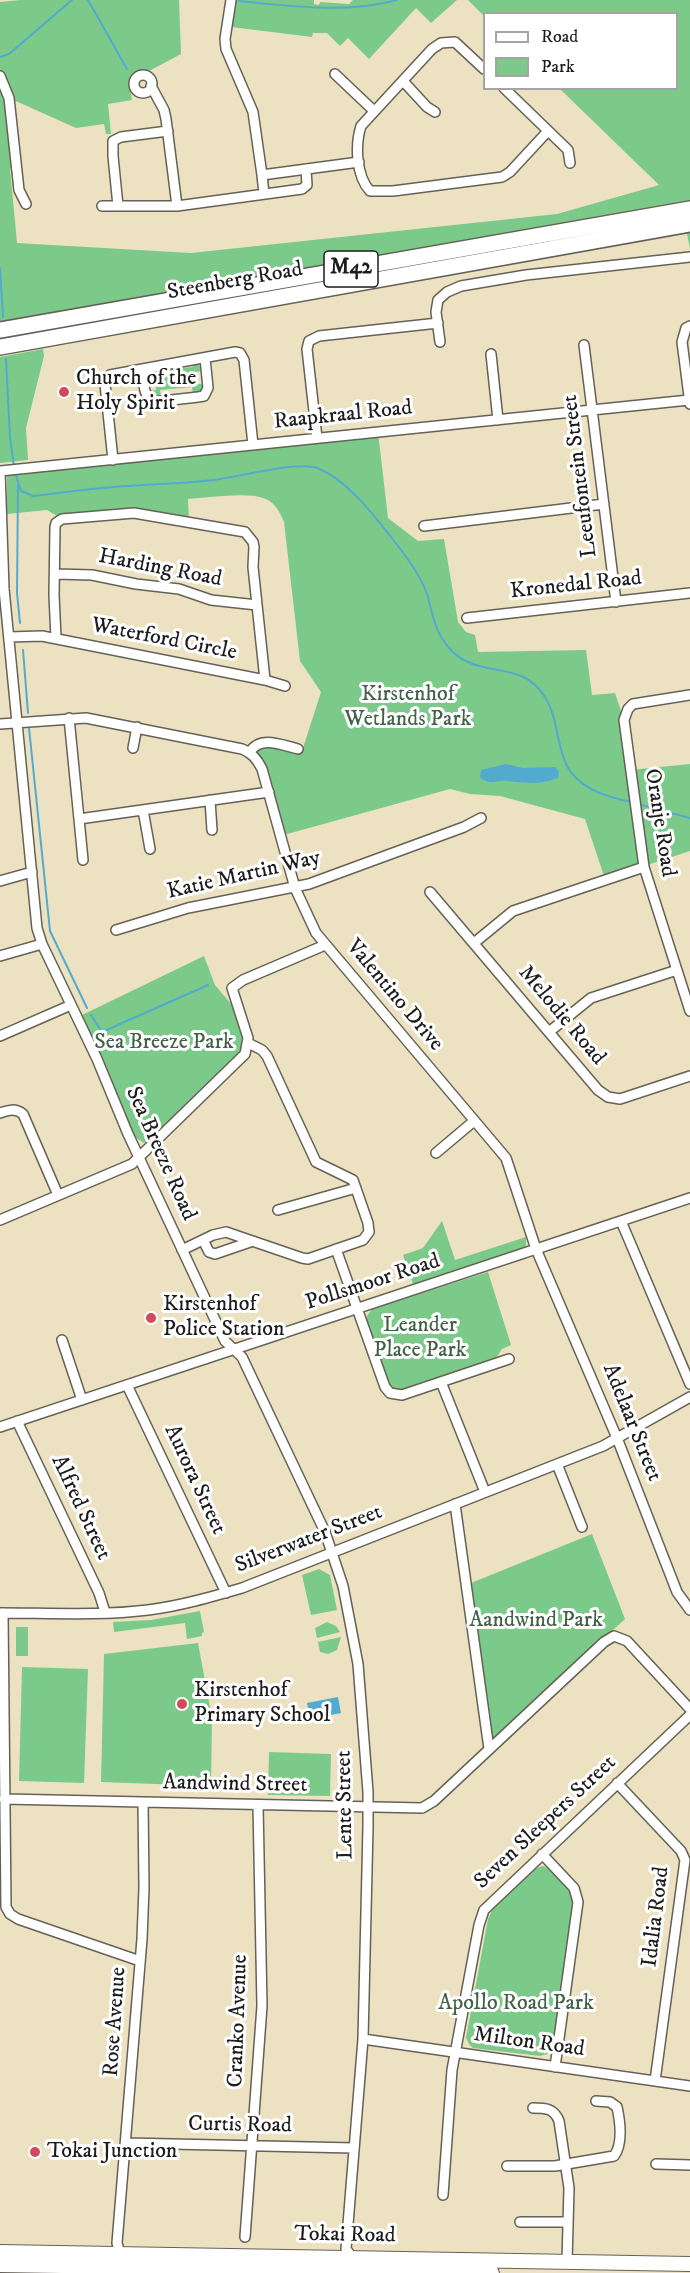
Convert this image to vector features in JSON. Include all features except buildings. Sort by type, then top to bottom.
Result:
[{"type":"main road","name":"Steenberg Road","points":[[0,330],[690,209]]},
{"type":"main road","name":"Steenberg Road","points":[[0,347],[690,224]]},
{"type":"main road","name":"Tokai Road","points":[[0,2252],[115,2262]]},
{"type":"main road","name":"Tokai Road","points":[[345,2261],[415,2272],[492,2273]]},
{"type":"main road","name":"Tokai Road","points":[[0,2265],[345,2261],[567,2267],[690,2264]]},
{"type":"street","points":[[230,4],[225,39],[226,50],[253,112],[264,194]]},
{"type":"street","points":[[483,68],[460,45],[448,41],[437,44],[374,111],[361,126],[358,136],[363,184],[370,191],[493,179],[510,172],[548,131]]},
{"type":"street","points":[[334,74],[374,111]]},
{"type":"street","points":[[0,76],[9,98],[19,190],[26,204]]},
{"type":"street","points":[[403,81],[427,107],[435,112]]},
{"type":"street","points":[[151,86],[164,110],[177,206]]},
{"type":"street","points":[[506,90],[568,150],[570,163]]},
{"type":"street","points":[[118,206],[113,141],[121,136],[168,131]]},
{"type":"street","points":[[262,175],[359,162]]},
{"type":"street","points":[[102,206],[177,206],[304,188],[308,183],[306,169]]},
{"type":"street","points":[[440,342],[438,300],[447,292],[461,286],[526,275],[690,257]]},
{"type":"street","points":[[317,438],[307,349],[309,341],[319,336],[438,324]]},
{"type":"street","points":[[690,326],[686,328],[682,342],[690,402]]},
{"type":"street","name":"Leeufontein Street","points":[[584,345],[616,602]]},
{"type":"street","points":[[113,460],[106,380],[114,373],[143,370],[166,363],[205,358],[216,354],[235,352],[243,355],[253,445]]},
{"type":"street","points":[[491,354],[498,420]]},
{"type":"street","points":[[143,370],[145,393],[149,400],[154,402],[204,396],[208,388],[205,358]]},
{"type":"street","name":"Raapkraal Road","points":[[2,471],[690,402]]},
{"type":"street","name":"Sea Breeze Road","points":[[2,471],[4,589],[37,928],[42,944],[182,1250],[225,1341],[235,1349]]},
{"type":"street","points":[[424,526],[604,504]]},
{"type":"street","name":"Waterford Circle","points":[[57,638],[54,595],[56,527],[62,519],[134,513],[245,532],[253,542],[253,567],[265,680]]},
{"type":"street","name":"Harding Road","points":[[56,574],[92,575],[136,584],[179,589],[211,600],[257,605]]},
{"type":"street","name":"Kronedal Road","points":[[467,618],[690,593]]},
{"type":"street","name":"Waterford Circle","points":[[9,637],[57,638],[285,686]]},
{"type":"street","name":"Oranje Road","points":[[690,695],[638,703],[628,708],[624,720],[633,796],[648,886],[690,1011]]},
{"type":"street","points":[[69,718],[82,860]]},
{"type":"street","points":[[0,724],[86,718],[250,752],[258,743],[264,742],[298,749]]},
{"type":"street","points":[[134,748],[137,727]]},
{"type":"street","name":"Valentino Drive","points":[[250,752],[258,760],[262,769],[295,888],[316,933],[506,1158],[536,1249]]},
{"type":"street","points":[[79,819],[269,792]]},
{"type":"street","points":[[210,800],[212,830]]},
{"type":"street","points":[[143,810],[150,849]]},
{"type":"street","name":"Katie Martin Way","points":[[116,930],[188,908],[295,888],[453,831],[481,818]]},
{"type":"street","points":[[474,943],[513,911],[644,867]]},
{"type":"street","points":[[0,881],[32,872]]},
{"type":"street","name":"Melodie Road","points":[[430,892],[598,1090],[609,1098],[628,1098],[690,1076]]},
{"type":"street","points":[[0,956],[42,944]]},
{"type":"street","points":[[0,1220],[132,1164],[245,1054],[248,1043],[232,988],[243,980],[325,945]]},
{"type":"street","points":[[549,1032],[591,998],[676,970]]},
{"type":"street","points":[[0,1036],[71,1005]]},
{"type":"street","points":[[182,1250],[203,1239],[226,1232],[305,1259],[363,1240],[369,1232],[356,1188],[350,1178],[322,1167],[316,1162],[267,1056],[262,1050],[248,1043]]},
{"type":"street","points":[[0,1113],[18,1110],[23,1114],[58,1195]]},
{"type":"street","points":[[436,1154],[474,1121]]},
{"type":"street","points":[[278,1210],[356,1188]]},
{"type":"street","name":"Pollsmoor Road","points":[[0,1427],[690,1198]]},
{"type":"street","points":[[621,1221],[690,1384]]},
{"type":"street","points":[[203,1239],[209,1252],[215,1254],[253,1241]]},
{"type":"street","points":[[336,1249],[385,1387],[390,1393],[402,1395],[509,1359]]},
{"type":"street","name":"Adelaar Street","points":[[536,1249],[617,1438],[677,1592],[690,1610]]},
{"type":"street","points":[[62,1340],[82,1400]]},
{"type":"street","name":"Lente Street","points":[[235,1349],[241,1355],[258,1389],[333,1552],[343,1586],[358,1664],[368,1808],[363,2039],[345,2261]]},
{"type":"street","points":[[441,1382],[485,1492]]},
{"type":"street","name":"Aurora Street","points":[[127,1385],[225,1593]]},
{"type":"street","name":"Silverwater Street","points":[[1,1613],[105,1612],[168,1607],[225,1593],[557,1464],[617,1438],[690,1397]]},
{"type":"street","name":"Alfred Street","points":[[17,1421],[99,1593],[105,1612]]},
{"type":"street","points":[[557,1464],[582,1527]]},
{"type":"street","points":[[455,1504],[489,1749]]},
{"type":"street","points":[[1,1613],[5,1901],[8,1911],[18,1919],[140,1961]]},
{"type":"street","name":"Aandwind Street","points":[[4,1799],[416,1809],[429,1805],[604,1642],[614,1636],[627,1641],[690,1709]]},
{"type":"street","name":"Seven Sleepers Street","points":[[443,2195],[452,2070],[480,1918],[489,1904],[690,1715]]},
{"type":"street","name":"Idalia Road","points":[[617,1783],[681,1851],[685,1860],[655,2081]]},
{"type":"street","name":"Rose Avenue","points":[[115,2262],[140,1961],[144,1888],[143,1802]]},
{"type":"street","name":"Cranko Avenue","points":[[245,2237],[262,2006],[258,1805]]},
{"type":"street","points":[[542,1854],[574,1888],[578,1902],[555,2067]]},
{"type":"street","name":"Milton Road","points":[[363,2039],[690,2086]]},
{"type":"street","points":[[507,2166],[549,2166],[610,2158],[617,2152],[619,2133],[617,2107],[610,2102],[596,2101]]},
{"type":"street","points":[[532,2108],[549,2108],[560,2121],[569,2188],[567,2267]]},
{"type":"street","name":"Curtis Road","points":[[126,2143],[354,2148]]},
{"type":"street","points":[[656,2164],[690,2165]]},
{"type":"street","points":[[520,2222],[568,2222]]},
{"type":"green space","points":[[179,0],[181,54],[151,70],[136,72],[129,82],[132,100],[108,104],[111,134],[106,134],[104,124],[76,128],[9,98],[0,76],[0,2]]},
{"type":"green space","points":[[234,0],[314,0],[314,4],[319,5],[320,2],[349,4],[353,0],[457,0],[431,23],[416,8],[369,59],[348,38],[340,46],[327,33],[313,33],[312,37],[231,27]]},
{"type":"green space","points":[[468,0],[690,0],[690,249],[681,203],[0,321],[0,86],[9,114],[13,165],[10,169],[17,243],[191,253],[557,214],[659,185],[561,90],[678,90],[678,12],[483,12],[483,15]]},
{"type":"green space","points":[[43,349],[44,356],[26,428],[28,460],[0,463],[0,357]]},
{"type":"green space","points":[[195,364],[199,365],[202,371],[195,372],[196,384],[204,384],[203,390],[193,394],[192,387],[160,390],[161,397],[153,398],[149,391],[156,390],[155,378],[147,377],[161,368],[167,370],[192,367]]},
{"type":"green space","name":"Kirstenhof Wetlands Park","points":[[378,432],[388,518],[418,541],[444,539],[458,622],[466,632],[475,635],[478,652],[586,650],[592,695],[615,693],[624,720],[630,770],[690,764],[690,851],[605,879],[585,819],[500,796],[470,794],[450,789],[280,836],[262,769],[250,752],[258,743],[303,748],[321,692],[300,661],[284,522],[276,507],[263,498],[237,495],[188,499],[189,522],[134,513],[62,519],[47,510],[7,514],[7,471]]},
{"type":"green space","name":"Sea Breeze Park","points":[[204,956],[215,985],[232,1005],[244,1040],[243,1049],[152,1140],[144,1143],[135,1137],[82,1015]]},
{"type":"green space","points":[[442,1221],[455,1260],[526,1237],[526,1246],[521,1251],[414,1287],[403,1255],[423,1248]]},
{"type":"green space","name":"Leander Place Park","points":[[488,1272],[511,1345],[502,1349],[496,1358],[403,1390],[394,1390],[387,1384],[367,1323],[367,1316],[372,1309]]},
{"type":"green space","name":"Aandwind Park","points":[[592,1534],[625,1619],[492,1742],[471,1583]]},
{"type":"green space","points":[[319,1569],[330,1575],[337,1610],[311,1615],[302,1575]]},
{"type":"green space","points":[[200,1611],[204,1632],[202,1636],[187,1639],[185,1623],[114,1632],[113,1622],[151,1620]]},
{"type":"green space","points":[[327,1622],[336,1626],[340,1632],[317,1638],[315,1628]]},
{"type":"green space","points":[[16,1627],[28,1627],[28,1656],[16,1656]]},
{"type":"green space","points":[[341,1637],[337,1650],[328,1654],[320,1652],[318,1642]]},
{"type":"green space","points":[[198,1643],[212,1718],[211,1786],[101,1782],[104,1654]]},
{"type":"green space","points":[[22,1667],[88,1669],[84,1783],[19,1781]]},
{"type":"green space","points":[[269,1752],[331,1754],[330,1796],[268,1795]]},
{"type":"green space","name":"Apollo Road Park","points":[[543,1866],[562,1880],[575,1901],[553,2049],[540,2056],[473,2048],[466,2038],[488,1919],[492,1910],[534,1869]]},
{"type":"water","points":[[506,764],[523,768],[555,767],[559,771],[558,778],[533,783],[487,782],[480,777],[481,770]]},
{"type":"water","points":[[338,1697],[341,1713],[310,1719],[307,1703]]},
{"type":"waterway","points":[[0,57],[9,54],[72,0]]},
{"type":"waterway","points":[[88,0],[127,69]]},
{"type":"waterway","points":[[239,1],[298,7],[338,8],[397,0]]},
{"type":"waterway","points":[[0,268],[3,317]]},
{"type":"waterway","points":[[6,359],[10,438],[14,466]]},
{"type":"waterway","points":[[15,472],[21,491],[33,496],[214,480],[296,466],[317,468],[329,474],[363,503],[409,561],[426,591],[438,632],[451,650],[474,665],[512,673],[524,677],[535,685],[549,705],[563,758],[572,774],[596,791],[633,802]]},
{"type":"waterway","points":[[18,485],[17,593],[20,623]]},
{"type":"waterway","points":[[23,650],[28,713]]},
{"type":"waterway","points":[[29,728],[50,931],[87,1008]]},
{"type":"waterway","points":[[638,804],[690,818]]},
{"type":"waterway","points":[[91,1015],[102,1032],[208,985]]},
{"type":"place","name":"Church of the Holy Spirit","points":[[64,392]]},
{"type":"place","name":"Kirstenhof Police Station","points":[[151,1318]]},
{"type":"place","name":"Kirstenhof Primary School","points":[[182,1704]]},
{"type":"place","name":"Tokai Junction","points":[[35,2152]]}]
